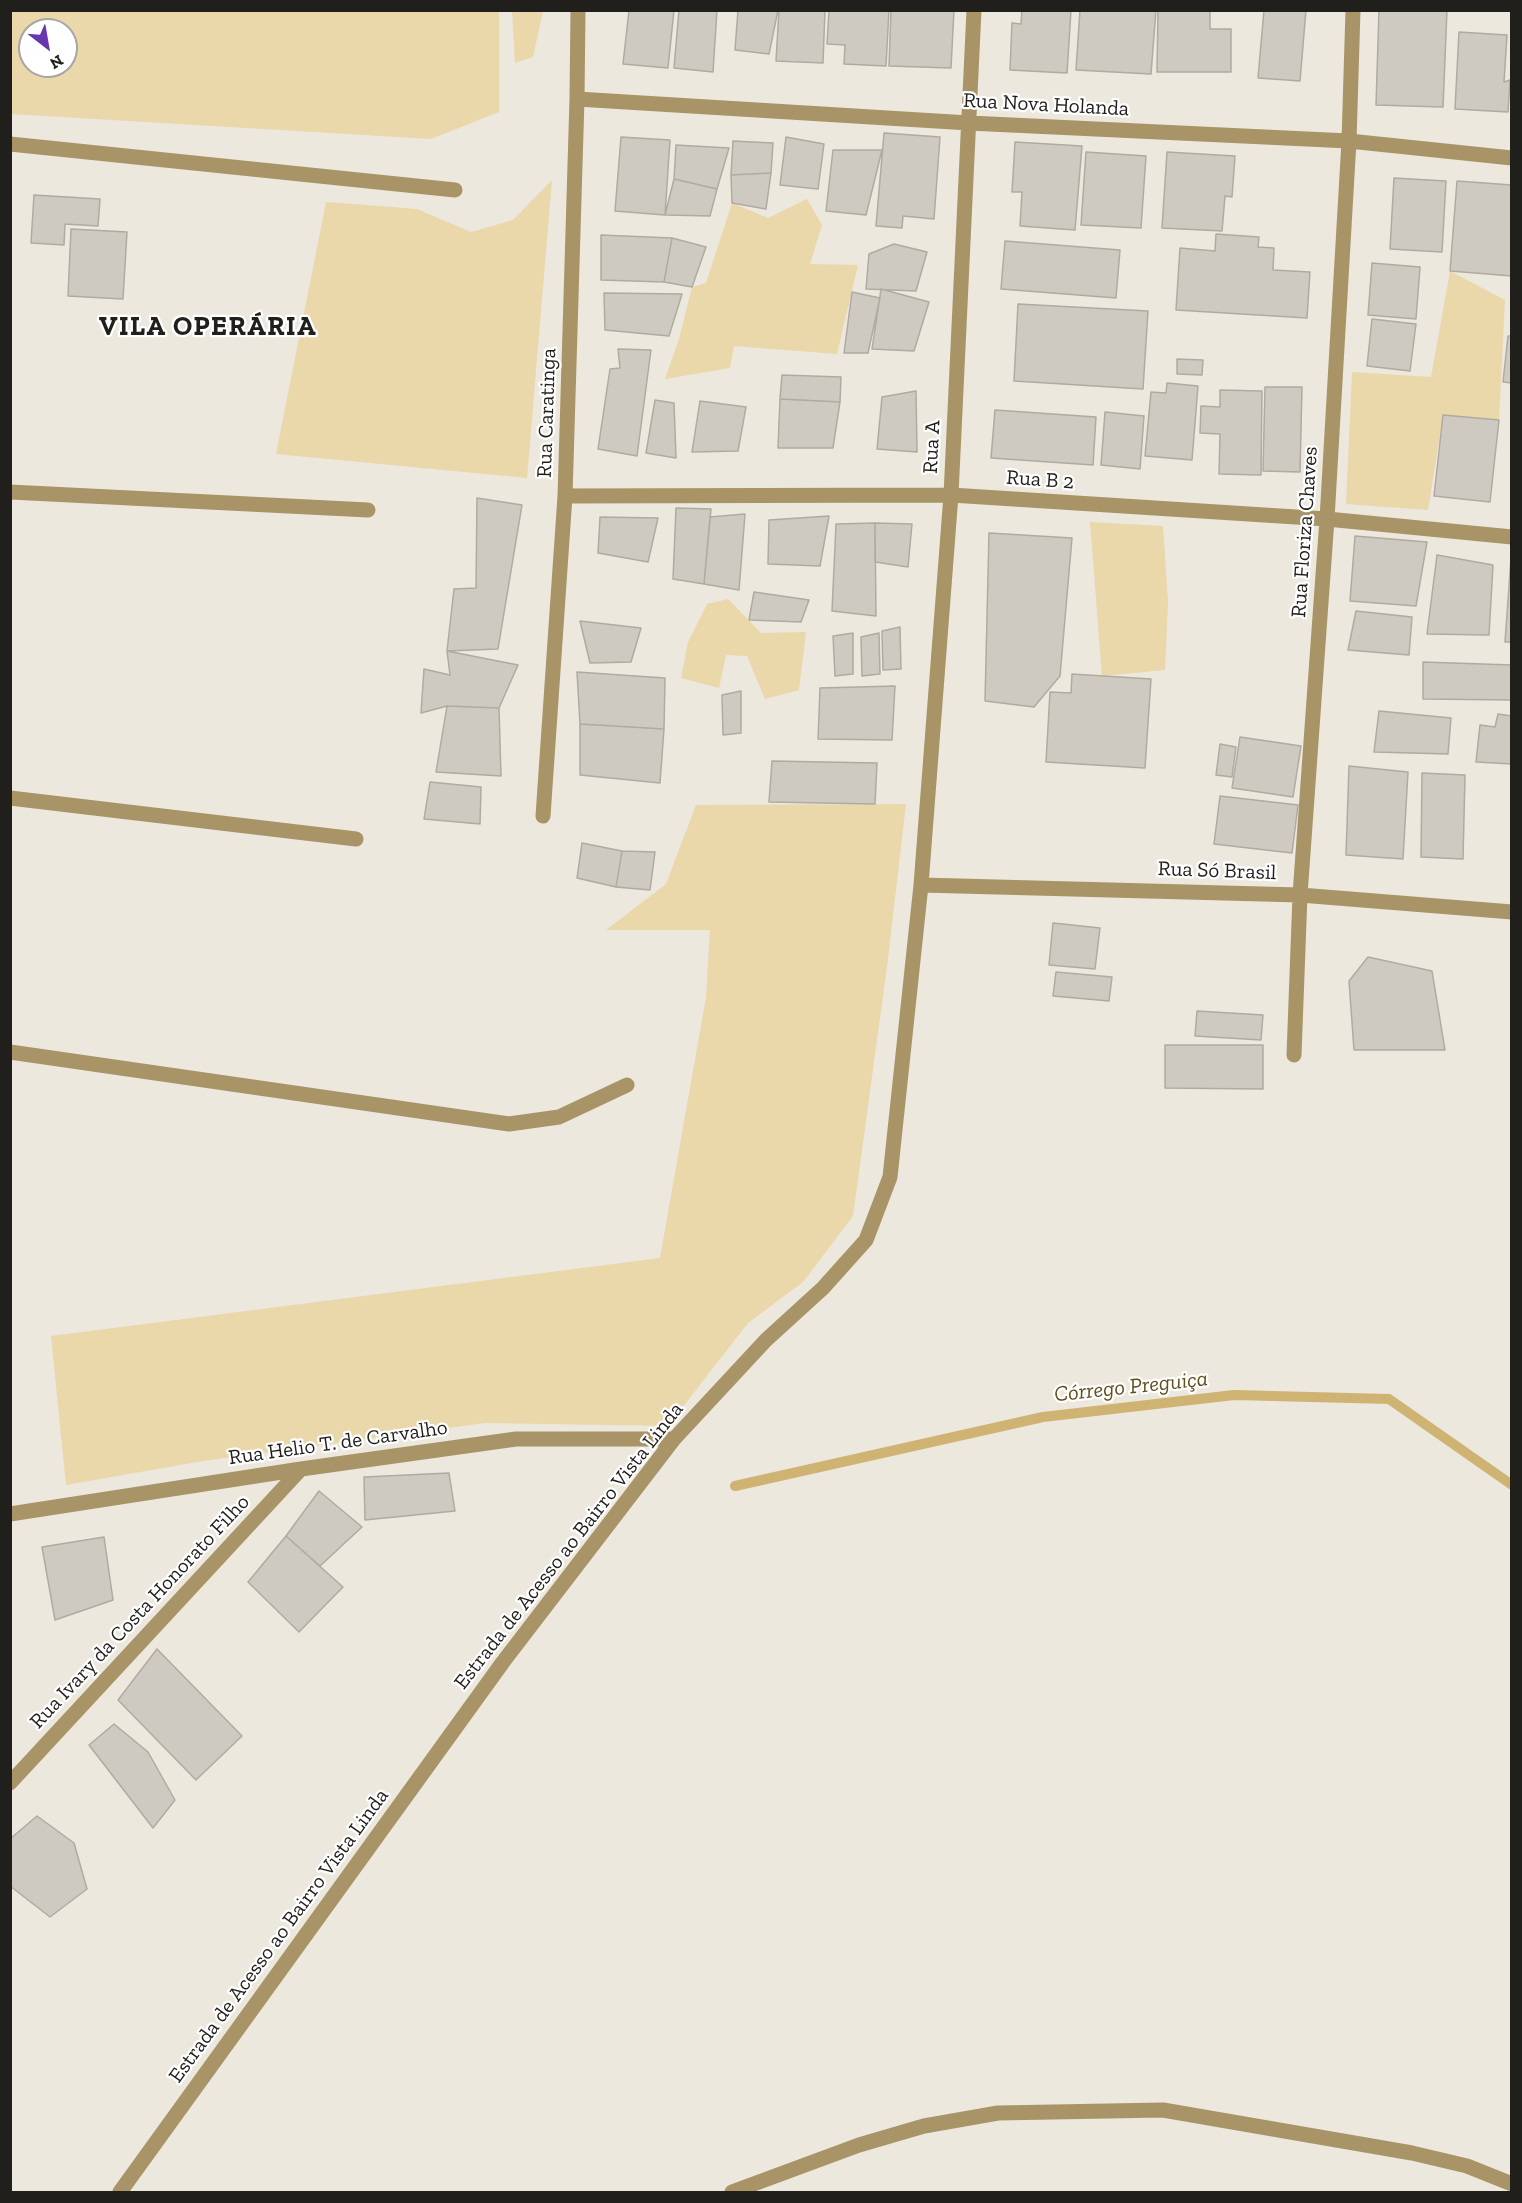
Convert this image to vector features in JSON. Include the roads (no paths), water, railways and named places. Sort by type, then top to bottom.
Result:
[{"type":"street","name":"Rua Caratinga","points":[[543,816],[565,496],[578,10]]},
{"type":"street","name":"Rua A","points":[[921,885],[951,495],[974,10]]},
{"type":"street","name":"Rua Floriza Chaves","points":[[1294,1055],[1300,895],[1327,519],[1349,141],[1353,10]]},
{"type":"street","name":"Rua Nova Holanda","points":[[577,99],[969,123],[1349,141],[1512,158]]},
{"type":"street","points":[[10,144],[455,190]]},
{"type":"street","points":[[10,492],[368,510]]},
{"type":"street","name":"Rua B 2","points":[[565,496],[951,495],[1327,519],[1512,537]]},
{"type":"street","points":[[10,798],[356,839]]},
{"type":"street","name":"Rua Só Brasil","points":[[921,885],[1300,895],[1512,912]]},
{"type":"street","name":"Estrada de Acesso ao Bairro Vista Linda","points":[[120,2193],[503,1662],[674,1439],[766,1340],[823,1288],[866,1240],[890,1177],[921,885]]},
{"type":"street","points":[[10,1053],[509,1124],[559,1117],[627,1085]]},
{"type":"street","name":"Rua Helio T. de Carvalho","points":[[10,1515],[301,1469],[516,1439],[674,1439]]},
{"type":"street","name":"Rua Ivary da Costa Honorato Filho","points":[[10,1783],[301,1469]]},
{"type":"street","points":[[732,2193],[860,2145],[924,2126],[998,2113],[1163,2110],[1412,2153],[1467,2166],[1512,2184]]},
{"type":"waterway","name":"Córrego Preguiça","points":[[735,1486],[1043,1417],[1234,1395],[1389,1399],[1512,1485]]},
{"type":"district","name":"VILA OPERÁRIA","points":[[208,327]]}]
